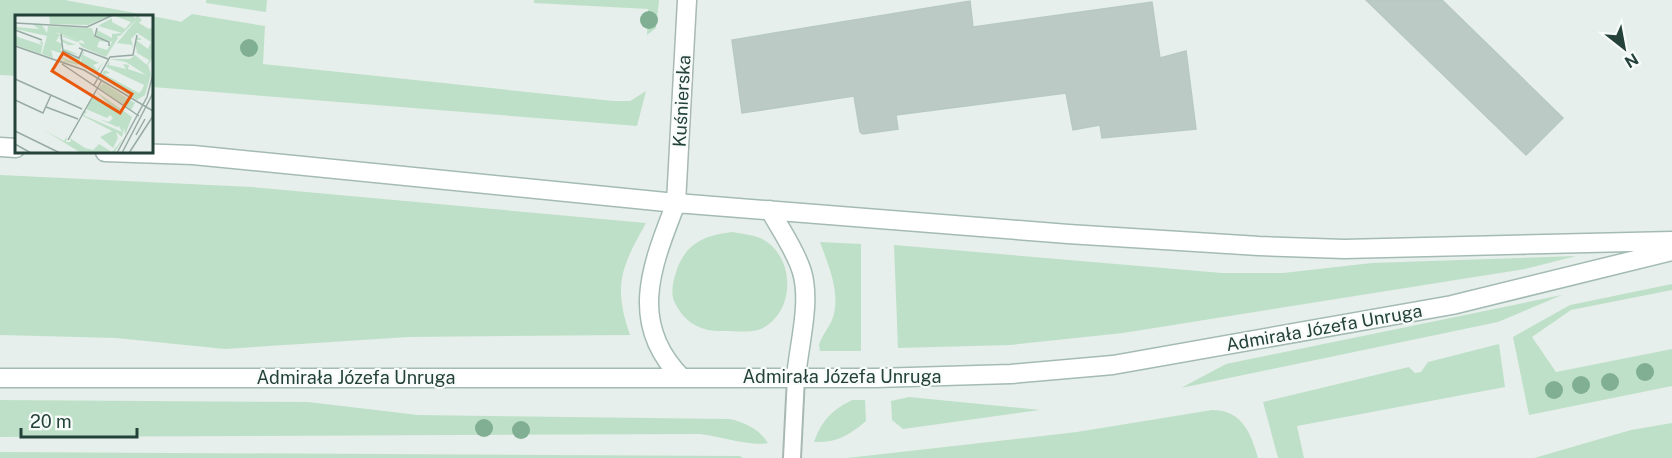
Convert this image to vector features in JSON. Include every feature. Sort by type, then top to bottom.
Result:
[{"type":"street","name":"Kuśnierska","points":[[676,203],[687,0]]},
{"type":"street","points":[[0,147],[15,148]]},
{"type":"street","points":[[134,153],[193,155],[676,203],[1068,234],[1344,249],[1672,241]]},
{"type":"street","points":[[676,203],[657,253],[648,290],[652,327],[665,361],[682,378]]},
{"type":"street","points":[[770,210],[802,272],[806,312],[799,339],[796,377]]},
{"type":"street","name":"Admirała Józefa Unruga","points":[[0,378],[682,378],[1011,374],[1113,365],[1452,305],[1672,251]]},
{"type":"lane","points":[[792,458],[796,377]]},
{"type":"green space","points":[[0,0],[65,0],[146,15],[15,15],[15,76],[0,75]]},
{"type":"green space","points":[[206,0],[267,0],[266,12],[206,3]]},
{"type":"green space","points":[[534,0],[659,0],[656,28],[647,35],[648,9],[534,3]]},
{"type":"green space","points":[[192,14],[265,26],[263,64],[613,101],[630,101],[646,91],[637,126],[153,87],[153,16],[181,22]]},
{"type":"green space","points":[[0,175],[252,187],[646,223],[625,265],[622,277],[622,303],[630,335],[408,337],[225,349],[116,338],[0,335]]},
{"type":"green space","points":[[733,232],[764,240],[774,249],[782,260],[786,272],[785,299],[780,311],[772,321],[761,329],[743,332],[717,331],[696,326],[685,318],[673,299],[672,289],[678,268],[682,258],[694,244],[711,236]]},
{"type":"green space","points":[[820,242],[861,244],[861,351],[820,351],[819,345],[835,310],[835,290]]},
{"type":"green space","points":[[894,245],[1222,273],[1283,273],[1372,263],[1576,256],[1525,269],[1123,333],[1010,345],[898,348]]},
{"type":"green space","points":[[1672,284],[1672,290],[1571,310],[1532,337],[1556,372],[1672,349],[1672,386],[1529,415],[1513,337],[1570,305]]},
{"type":"green space","points":[[1562,295],[1498,322],[1181,388],[1226,364]]},
{"type":"green space","points":[[1499,344],[1505,387],[1297,426],[1304,458],[1278,458],[1263,402],[1409,367],[1415,373],[1421,372],[1428,362]]},
{"type":"green space","points":[[909,397],[1040,410],[903,429],[892,420],[891,401]]},
{"type":"green space","points":[[0,400],[308,402],[418,415],[730,419],[752,427],[768,443],[745,442],[700,434],[0,437]]},
{"type":"green space","points":[[852,400],[865,400],[866,421],[842,437],[814,442],[828,416]]},
{"type":"green space","points":[[1212,410],[1231,414],[1244,425],[1258,458],[847,458],[1077,432]]},
{"type":"green space","points":[[1672,423],[1672,458],[1534,458],[1631,430]]},
{"type":"green space","points":[[0,452],[740,456],[743,458],[0,458]]},
{"type":"building","points":[[1366,0],[1442,0],[1563,118],[1526,155]]},
{"type":"building","points":[[970,1],[973,27],[1152,2],[1160,58],[1186,51],[1196,129],[1102,138],[1100,125],[1073,130],[1066,93],[896,115],[898,129],[863,134],[860,132],[854,96],[742,113],[732,40]]}]
